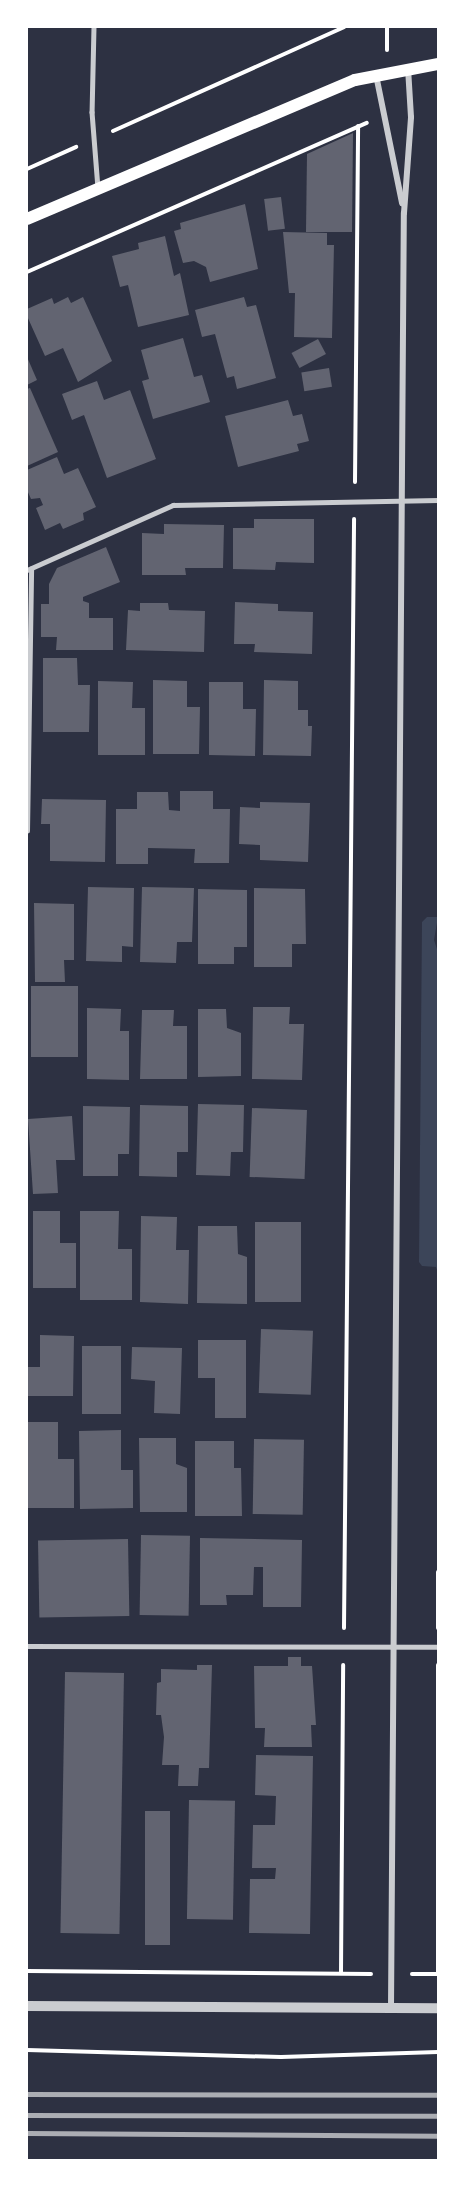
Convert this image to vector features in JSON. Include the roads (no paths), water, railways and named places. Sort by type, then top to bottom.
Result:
[{"type":"main road","points":[[27,219],[261,117],[376,75],[438,64]]},
{"type":"street","points":[[391,2008],[404,499],[404,213],[411,117],[408,68]]},
{"type":"street","points":[[376,75],[387,120],[404,213]]},
{"type":"street","points":[[27,2006],[438,2008]]},
{"type":"lane","points":[[94,27],[94,139],[98,188]]},
{"type":"lane","points":[[27,831],[29,570],[173,505],[438,500]]},
{"type":"lane","points":[[27,1646],[438,1647]]},
{"type":"railway","points":[[27,2094],[438,2095]]},
{"type":"railway","points":[[27,2115],[438,2116]]},
{"type":"railway","points":[[27,2133],[438,2136]]}]
